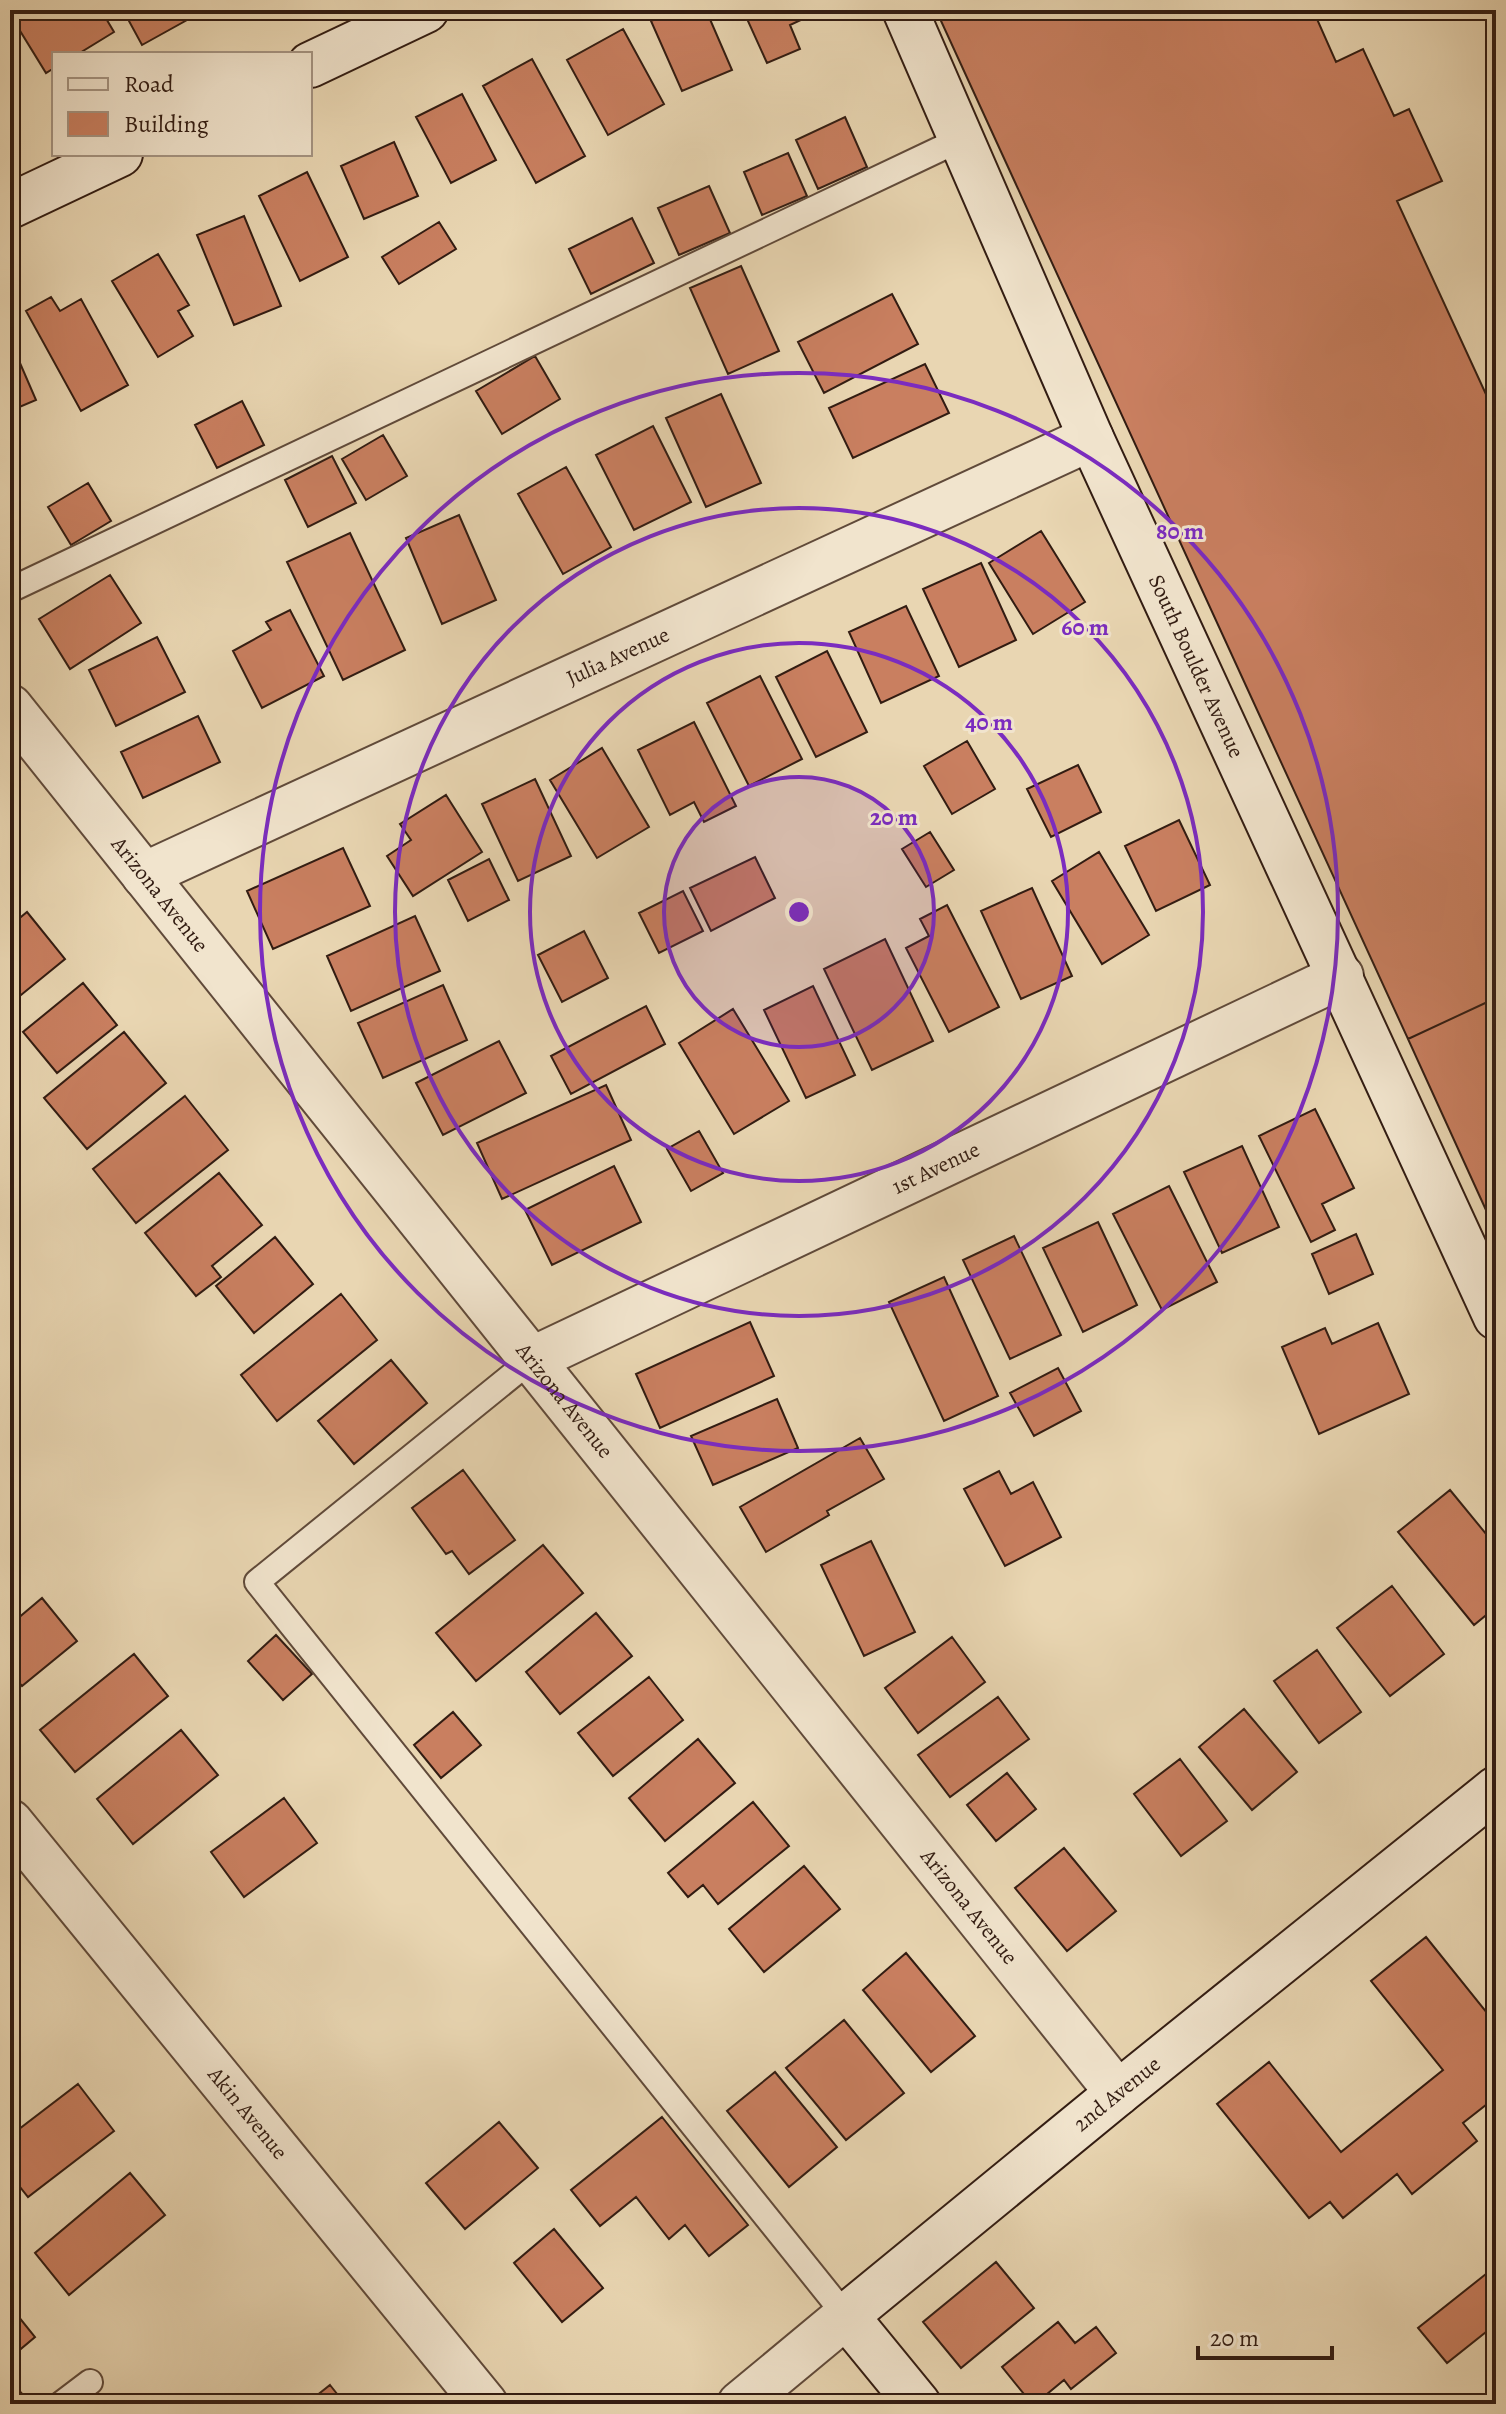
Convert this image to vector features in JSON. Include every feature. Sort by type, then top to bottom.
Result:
[{"type":"street","points":[[312,64],[426,10]]},
{"type":"street","name":"South Boulder Avenue","points":[[905,10],[1091,438],[1496,1317]]},
{"type":"street","points":[[10,206],[116,156]]},
{"type":"street","name":"Julia Avenue","points":[[144,875],[1091,438]]},
{"type":"street","name":"Arizona Avenue","points":[[10,707],[1118,2093]]},
{"type":"street","name":"1st Avenue","points":[[531,1360],[1341,976]]},
{"type":"street","name":"2nd Avenue","points":[[740,2404],[1118,2093],[1496,1789]]},
{"type":"street","name":"Akin Avenue","points":[[10,1822],[485,2404]]},
{"type":"street","points":[[846,2316],[918,2404]]},
{"type":"lane","points":[[10,590],[961,139]]},
{"type":"lane","points":[[531,1360],[257,1582],[846,2316]]},
{"type":"lane","points":[[61,2404],[90,2382]]},
{"type":"building","points":[[32,10],[101,10],[114,32],[81,52],[52,52],[52,69],[46,73],[14,21]]},
{"type":"building","points":[[123,10],[205,10],[142,45]]},
{"type":"building","points":[[676,10],[706,10],[732,70],[682,91],[651,21]]},
{"type":"building","points":[[743,10],[799,10],[803,19],[790,25],[800,49],[767,63]]},
{"type":"building","points":[[936,10],[1313,10],[1336,62],[1363,49],[1394,116],[1409,109],[1442,181],[1397,201],[1496,416],[1496,998],[1408,1039]]},
{"type":"building","points":[[623,29],[664,104],[608,135],[567,60]]},
{"type":"building","points":[[532,59],[585,156],[536,183],[483,86]]},
{"type":"building","points":[[462,94],[496,160],[451,183],[416,117]]},
{"type":"building","points":[[845,117],[867,167],[818,189],[796,140]]},
{"type":"building","points":[[394,142],[418,196],[364,219],[341,166]]},
{"type":"building","points":[[788,153],[807,196],[762,215],[744,172]]},
{"type":"building","points":[[307,172],[348,257],[300,281],[259,196]]},
{"type":"building","points":[[709,186],[730,233],[679,255],[658,208]]},
{"type":"building","points":[[244,216],[281,306],[234,325],[197,235]]},
{"type":"building","points":[[632,218],[654,263],[591,294],[569,249]]},
{"type":"building","points":[[439,222],[456,249],[399,284],[382,257]]},
{"type":"building","points":[[158,254],[189,305],[178,311],[193,336],[158,357],[112,281]]},
{"type":"building","points":[[741,266],[779,351],[728,374],[690,288]]},
{"type":"building","points":[[892,294],[918,344],[824,393],[798,342]]},
{"type":"building","points":[[51,297],[60,311],[81,299],[128,385],[81,411],[26,311]]},
{"type":"building","points":[[10,340],[36,400],[10,411]]},
{"type":"building","points":[[535,356],[560,399],[502,434],[476,391]]},
{"type":"building","points":[[925,364],[949,413],[853,458],[829,408]]},
{"type":"building","points":[[721,394],[761,483],[706,507],[666,418]]},
{"type":"building","points":[[242,401],[264,445],[217,468],[195,425]]},
{"type":"building","points":[[653,426],[691,502],[634,530],[596,455]]},
{"type":"building","points":[[383,435],[407,476],[366,500],[342,459]]},
{"type":"building","points":[[332,456],[356,503],[308,527],[285,480]]},
{"type":"building","points":[[566,467],[611,547],[563,574],[518,494]]},
{"type":"building","points":[[88,483],[111,521],[71,545],[48,507]]},
{"type":"building","points":[[459,515],[496,600],[442,624],[406,538]]},
{"type":"building","points":[[1041,531],[1085,602],[1033,634],[989,563]]},
{"type":"building","points":[[350,533],[405,650],[343,680],[287,562]]},
{"type":"building","points":[[981,563],[1016,640],[959,667],[923,589]]},
{"type":"building","points":[[110,575],[141,623],[70,669],[39,619]]},
{"type":"building","points":[[906,606],[939,676],[881,703],[849,632]]},
{"type":"building","points":[[290,610],[324,676],[262,708],[233,651],[271,630],[266,622]]},
{"type":"building","points":[[157,637],[185,692],[116,726],[89,670]]},
{"type":"building","points":[[827,651],[867,732],[816,757],[776,677]]},
{"type":"building","points":[[760,676],[802,759],[749,786],[707,703]]},
{"type":"building","points":[[198,716],[220,762],[143,798],[121,752]]},
{"type":"building","points":[[694,722],[736,806],[704,822],[694,802],[670,815],[638,750]]},
{"type":"building","points":[[967,741],[995,789],[952,814],[924,766]]},
{"type":"building","points":[[602,748],[649,827],[597,858],[550,780]]},
{"type":"building","points":[[1078,765],[1101,812],[1051,837],[1027,789]]},
{"type":"building","points":[[535,779],[571,856],[518,881],[482,804]]},
{"type":"building","points":[[446,795],[482,852],[413,896],[387,856],[411,840],[400,824]]},
{"type":"building","points":[[1179,820],[1210,885],[1156,911],[1125,846]]},
{"type":"building","points":[[930,832],[954,870],[926,887],[902,849]]},
{"type":"building","points":[[343,848],[370,906],[273,949],[247,891]]},
{"type":"building","points":[[1099,852],[1149,935],[1102,964],[1052,881]]},
{"type":"building","points":[[755,857],[775,898],[711,931],[690,888]]},
{"type":"building","points":[[489,859],[509,900],[468,921],[448,880]]},
{"type":"building","points":[[1032,888],[1072,976],[1021,999],[981,911]]},
{"type":"building","points":[[683,891],[703,931],[659,953],[639,913]]},
{"type":"building","points":[[947,905],[999,1007],[949,1032],[906,948],[929,936],[920,919]]},
{"type":"building","points":[[27,912],[65,959],[10,1004],[10,926]]},
{"type":"building","points":[[415,916],[440,971],[351,1011],[327,956]]},
{"type":"building","points":[[584,931],[608,978],[562,1002],[538,955]]},
{"type":"building","points":[[885,939],[933,1041],[872,1070],[824,969]]},
{"type":"building","points":[[83,983],[117,1025],[57,1073],[23,1032]]},
{"type":"building","points":[[443,985],[467,1040],[383,1078],[358,1023]]},
{"type":"building","points":[[813,986],[855,1075],[806,1098],[764,1010]]},
{"type":"building","points":[[1496,998],[1496,1232],[1408,1039]]},
{"type":"building","points":[[646,1006],[665,1044],[571,1094],[551,1056]]},
{"type":"building","points":[[733,1009],[789,1101],[734,1134],[679,1043]]},
{"type":"building","points":[[124,1032],[166,1083],[87,1149],[44,1098]]},
{"type":"building","points":[[499,1041],[526,1093],[443,1135],[416,1083]]},
{"type":"building","points":[[606,1085],[631,1140],[502,1199],[477,1143]]},
{"type":"building","points":[[185,1096],[228,1150],[136,1223],[93,1169]]},
{"type":"building","points":[[1315,1109],[1354,1188],[1322,1204],[1335,1230],[1311,1242],[1259,1136]]},
{"type":"building","points":[[699,1131],[723,1173],[691,1191],[667,1149]]},
{"type":"building","points":[[1242,1146],[1279,1227],[1222,1253],[1184,1172]]},
{"type":"building","points":[[614,1166],[641,1222],[552,1265],[525,1210]]},
{"type":"building","points":[[219,1173],[262,1225],[212,1266],[221,1277],[196,1296],[145,1233]]},
{"type":"building","points":[[1169,1186],[1217,1282],[1162,1310],[1113,1214]]},
{"type":"building","points":[[1098,1222],[1137,1305],[1083,1332],[1043,1248]]},
{"type":"building","points":[[1356,1234],[1373,1274],[1329,1294],[1312,1254]]},
{"type":"building","points":[[1014,1236],[1061,1335],[1010,1359],[963,1260]]},
{"type":"building","points":[[275,1237],[313,1284],[254,1333],[216,1286]]},
{"type":"building","points":[[944,1277],[998,1396],[944,1421],[889,1302]]},
{"type":"building","points":[[341,1294],[377,1340],[277,1421],[241,1375]]},
{"type":"building","points":[[750,1322],[774,1376],[660,1428],[636,1374]]},
{"type":"building","points":[[1378,1323],[1409,1394],[1319,1434],[1282,1347],[1325,1328],[1332,1344]]},
{"type":"building","points":[[391,1360],[427,1403],[354,1464],[318,1421]]},
{"type":"building","points":[[1058,1368],[1081,1411],[1034,1436],[1010,1393]]},
{"type":"building","points":[[777,1399],[798,1448],[713,1485],[691,1436]]},
{"type":"building","points":[[860,1438],[884,1479],[827,1511],[829,1515],[766,1552],[740,1507]]},
{"type":"building","points":[[463,1470],[515,1540],[469,1574],[452,1551],[446,1554],[412,1508]]},
{"type":"building","points":[[999,1471],[1011,1494],[1033,1482],[1061,1537],[1005,1566],[964,1489]]},
{"type":"building","points":[[1450,1490],[1496,1546],[1496,1607],[1474,1625],[1398,1532]]},
{"type":"building","points":[[871,1541],[915,1632],[864,1656],[821,1565]]},
{"type":"building","points":[[543,1545],[583,1593],[476,1681],[436,1633]]},
{"type":"building","points":[[1392,1586],[1444,1654],[1390,1696],[1337,1628]]},
{"type":"building","points":[[42,1598],[77,1641],[22,1686],[10,1671],[10,1625]]},
{"type":"building","points":[[596,1613],[632,1656],[560,1714],[526,1672]]},
{"type":"building","points":[[276,1635],[312,1674],[283,1700],[248,1661]]},
{"type":"building","points":[[952,1637],[985,1682],[918,1733],[885,1688]]},
{"type":"building","points":[[1317,1650],[1361,1712],[1319,1743],[1274,1681]]},
{"type":"building","points":[[134,1654],[168,1696],[75,1772],[40,1730]]},
{"type":"building","points":[[649,1677],[683,1720],[613,1776],[578,1733]]},
{"type":"building","points":[[998,1697],[1029,1739],[950,1797],[918,1755]]},
{"type":"building","points":[[1244,1709],[1297,1772],[1252,1810],[1199,1747]]},
{"type":"building","points":[[453,1712],[481,1745],[441,1778],[414,1745]]},
{"type":"building","points":[[181,1730],[218,1775],[133,1844],[97,1799]]},
{"type":"building","points":[[698,1739],[735,1783],[665,1841],[629,1798]]},
{"type":"building","points":[[1180,1759],[1227,1821],[1181,1856],[1134,1794]]},
{"type":"building","points":[[1007,1773],[1036,1809],[996,1841],[967,1805]]},
{"type":"building","points":[[284,1798],[317,1843],[244,1897],[211,1852]]},
{"type":"building","points":[[753,1802],[789,1846],[718,1904],[703,1885],[688,1897],[668,1873]]},
{"type":"building","points":[[1064,1848],[1116,1911],[1067,1951],[1015,1888]]},
{"type":"building","points":[[804,1866],[840,1909],[764,1972],[729,1929]]},
{"type":"building","points":[[1426,1937],[1496,2024],[1496,2097],[1463,2123],[1477,2141],[1412,2194],[1397,2174],[1343,2218],[1330,2202],[1309,2218],[1217,2104],[1269,2062],[1341,2152],[1443,2070],[1371,1981]]},
{"type":"building","points":[[906,1953],[975,2036],[931,2072],[863,1990]]},
{"type":"building","points":[[844,2020],[904,2093],[846,2140],[786,2068]]},
{"type":"building","points":[[775,2072],[837,2147],[789,2187],[727,2111]]},
{"type":"building","points":[[78,2084],[114,2131],[28,2197],[12,2177],[10,2179],[10,2136]]},
{"type":"building","points":[[662,2117],[748,2225],[709,2256],[685,2225],[669,2239],[636,2197],[600,2226],[571,2190]]},
{"type":"building","points":[[499,2122],[538,2168],[465,2229],[426,2183]]},
{"type":"building","points":[[130,2173],[165,2215],[69,2295],[35,2253]]},
{"type":"building","points":[[554,2229],[603,2288],[562,2322],[514,2263]]},
{"type":"building","points":[[996,2262],[1034,2308],[961,2368],[923,2322]]},
{"type":"building","points":[[1496,2266],[1496,2324],[1447,2363],[1418,2328]]},
{"type":"building","points":[[10,2306],[35,2337],[10,2358]]},
{"type":"building","points":[[1058,2322],[1075,2343],[1096,2327],[1116,2353],[1071,2389],[1064,2380],[1032,2404],[1002,2367]]},
{"type":"building","points":[[10,2380],[23,2395],[12,2404],[10,2404]]},
{"type":"building","points":[[330,2385],[345,2404],[306,2404]]}]
